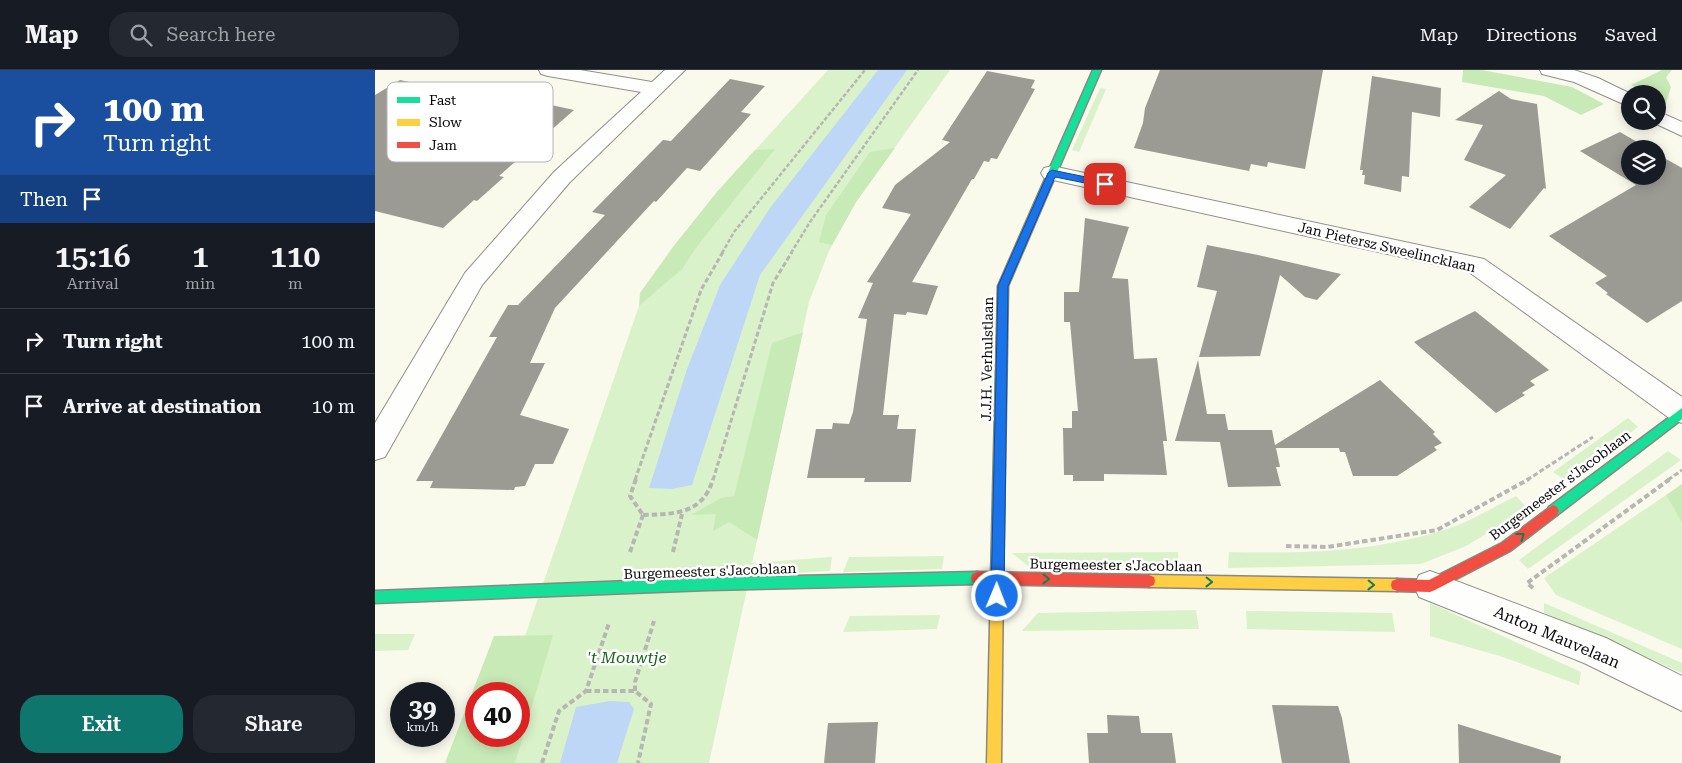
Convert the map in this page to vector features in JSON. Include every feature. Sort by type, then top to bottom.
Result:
[{"type":"street","points":[[548,70],[656,89]]},
{"type":"street","points":[[375,448],[473,279],[562,177],[676,70]]},
{"type":"street","name":"J.J.H. Verhulstlaan","points":[[994,763],[1003,286],[1097,70]]},
{"type":"street","points":[[1549,70],[1569,73],[1598,84],[1621,97]]},
{"type":"street","points":[[1666,121],[1682,130]]},
{"type":"street","name":"Jan Pietersz Sweelincklaan","points":[[1052,173],[1476,265],[1682,412]]},
{"type":"street","name":"Burgemeester s'Jacoblaan","points":[[375,597],[708,584],[998,578],[1430,586],[1506,547],[1682,412]]},
{"type":"street","name":"Anton Mauvelaan","points":[[1430,586],[1594,650],[1682,694]]},
{"type":"path","points":[[643,515],[630,496],[701,290],[734,232],[865,70]]},
{"type":"path","points":[[643,515],[682,514],[705,499],[710,490],[773,283],[810,222],[919,70]]},
{"type":"path","points":[[1277,546],[1327,546],[1437,530],[1514,488],[1594,436]]},
{"type":"path","points":[[1535,589],[1527,583],[1682,470]]},
{"type":"path","points":[[672,555],[682,514]]},
{"type":"path","points":[[629,557],[643,515]]},
{"type":"path","points":[[635,691],[635,682],[650,636]]},
{"type":"path","points":[[542,763],[559,711],[586,691],[604,637]]},
{"type":"path","points":[[586,691],[635,691],[651,704],[638,763]]},
{"type":"green space","name":"'t Mouwtje","points":[[828,70],[950,70],[856,202],[829,251],[809,302],[752,563],[832,557],[830,571],[750,575],[709,763],[481,763],[504,747],[530,747],[530,682],[509,682],[639,306],[673,247],[717,192]]},
{"type":"green space","points":[[1463,70],[1482,70],[1572,87],[1604,104],[1581,115],[1544,96],[1462,82]]},
{"type":"green space","points":[[1662,70],[1672,70],[1666,77],[1671,87],[1666,103],[1666,85],[1631,85]]},
{"type":"green space","points":[[1100,88],[1106,89],[1079,152],[1072,150]]},
{"type":"green space","points":[[895,148],[856,202],[832,245],[819,242],[826,215],[870,152]]},
{"type":"green space","points":[[775,149],[698,245],[682,269],[639,306],[640,293],[673,247],[717,192],[755,150]]},
{"type":"green space","points":[[803,332],[757,540],[729,522],[713,531],[716,514],[691,515],[721,498],[734,496],[772,343]]},
{"type":"green space","points":[[1628,418],[1638,427],[1565,480],[1553,472]]},
{"type":"green space","points":[[1668,451],[1681,460],[1528,569],[1519,560]]},
{"type":"green space","points":[[1682,484],[1682,523],[1666,495]]},
{"type":"green space","points":[[1666,495],[1682,523],[1682,649],[1556,595],[1544,578]]},
{"type":"green space","points":[[1516,496],[1528,509],[1466,546],[1421,564],[1228,568],[1229,552],[1312,552],[1339,550],[1393,543],[1420,537],[1464,522]]},
{"type":"green space","points":[[1178,552],[1179,566],[1028,566],[1012,553]]},
{"type":"green space","points":[[944,556],[942,569],[843,572],[849,557]]},
{"type":"green space","points":[[1430,603],[1581,672],[1579,685],[1503,657],[1430,636]]},
{"type":"green space","points":[[1544,603],[1682,663],[1682,673],[1544,613]]},
{"type":"green space","points":[[1196,610],[1199,629],[1022,631],[1038,613]]},
{"type":"green space","points":[[1246,611],[1392,613],[1395,632],[1247,629]]},
{"type":"green space","points":[[940,615],[937,629],[843,632],[850,616]]},
{"type":"green space","points":[[375,634],[415,634],[408,650],[375,651]]},
{"type":"green space","points":[[553,635],[530,712],[530,682],[476,682],[494,636]]},
{"type":"green space","points":[[465,711],[465,747],[520,747],[515,763],[445,763],[451,747],[455,747],[455,737]]},
{"type":"water","points":[[878,70],[907,70],[760,275],[692,485],[672,489],[649,488],[687,369],[720,285],[770,208]]},
{"type":"water","points":[[610,701],[629,702],[634,709],[617,763],[560,763],[576,707]]},
{"type":"building","points":[[1160,70],[1323,70],[1305,169],[1268,162],[1267,167],[1251,164],[1249,171],[1134,148],[1143,123],[1145,108]]},
{"type":"building","points":[[987,71],[1035,80],[1031,88],[1035,89],[997,159],[991,158],[989,162],[984,161],[912,282],[938,286],[927,315],[907,312],[906,315],[894,314],[883,415],[899,415],[897,429],[916,429],[911,482],[864,482],[865,478],[807,478],[816,429],[832,429],[833,423],[849,424],[853,412],[867,319],[858,318],[873,283],[867,282],[911,214],[882,208],[895,185],[950,142],[942,140]]},
{"type":"building","points":[[1372,76],[1441,88],[1440,117],[1412,112],[1409,177],[1402,176],[1401,192],[1364,184],[1365,175],[1362,175],[1363,170],[1360,170]]},
{"type":"building","points":[[730,79],[765,86],[741,112],[751,114],[700,171],[687,168],[555,308],[530,363],[545,363],[520,415],[569,429],[553,464],[535,464],[525,486],[515,487],[514,490],[430,488],[433,481],[416,481],[497,337],[489,337],[508,305],[518,305],[605,215],[592,212],[663,140],[671,141]]},
{"type":"building","points":[[387,88],[387,162],[515,162],[499,176],[504,177],[477,201],[474,200],[443,228],[375,211],[375,95]]},
{"type":"building","points":[[1499,91],[1511,99],[1537,104],[1546,189],[1544,188],[1510,229],[1469,207],[1506,175],[1464,160],[1483,125],[1455,120]]},
{"type":"building","points":[[553,105],[574,110],[553,128]]},
{"type":"building","points":[[1620,132],[1634,140],[1621,140],[1621,176],[1580,151]]},
{"type":"building","points":[[1666,159],[1682,168],[1682,301],[1647,323],[1606,294],[1608,293],[1595,283],[1607,276],[1549,236],[1636,185],[1666,185]]},
{"type":"building","points":[[1085,218],[1129,227],[1112,278],[1128,279],[1134,359],[1157,358],[1167,441],[1163,441],[1167,475],[1104,474],[1104,481],[1073,481],[1073,475],[1064,475],[1063,428],[1072,428],[1072,411],[1078,411],[1070,322],[1064,322],[1064,292],[1079,292]]},
{"type":"building","points":[[1207,245],[1341,274],[1317,300],[1305,297],[1280,275],[1260,356],[1199,357],[1217,291],[1197,287]]},
{"type":"building","points":[[1475,311],[1549,370],[1530,381],[1535,385],[1522,393],[1525,395],[1496,413],[1414,342]]},
{"type":"building","points":[[1198,360],[1207,414],[1225,414],[1228,430],[1272,430],[1275,445],[1380,380],[1435,432],[1433,434],[1442,443],[1434,447],[1437,450],[1397,476],[1353,476],[1345,452],[1340,452],[1339,448],[1276,448],[1280,467],[1276,467],[1281,486],[1228,487],[1220,442],[1175,441]]},
{"type":"building","points":[[1272,705],[1338,706],[1350,763],[1282,763]]},
{"type":"building","points":[[1107,715],[1139,716],[1141,733],[1172,733],[1176,763],[1089,763],[1087,733],[1108,733]]},
{"type":"building","points":[[878,722],[875,763],[824,763],[828,723]]},
{"type":"building","points":[[1458,724],[1561,756],[1560,763],[1459,763]]},
{"type":"traffic: fast","points":[[997,579],[1003,286],[1097,70]]},
{"type":"traffic: fast","points":[[1553,511],[1682,413]]},
{"type":"traffic: fast","points":[[375,597],[708,584],[977,578]]},
{"type":"traffic: slow","points":[[994,763],[997,579]]},
{"type":"traffic: slow","points":[[1149,581],[1397,585]]},
{"type":"traffic: jam","points":[[1397,585],[1430,586],[1506,547],[1553,511]]},
{"type":"traffic: jam","points":[[977,578],[1149,581]]},
{"type":"route","points":[[997,596],[1003,286],[1052,173],[1105,184]]}]
